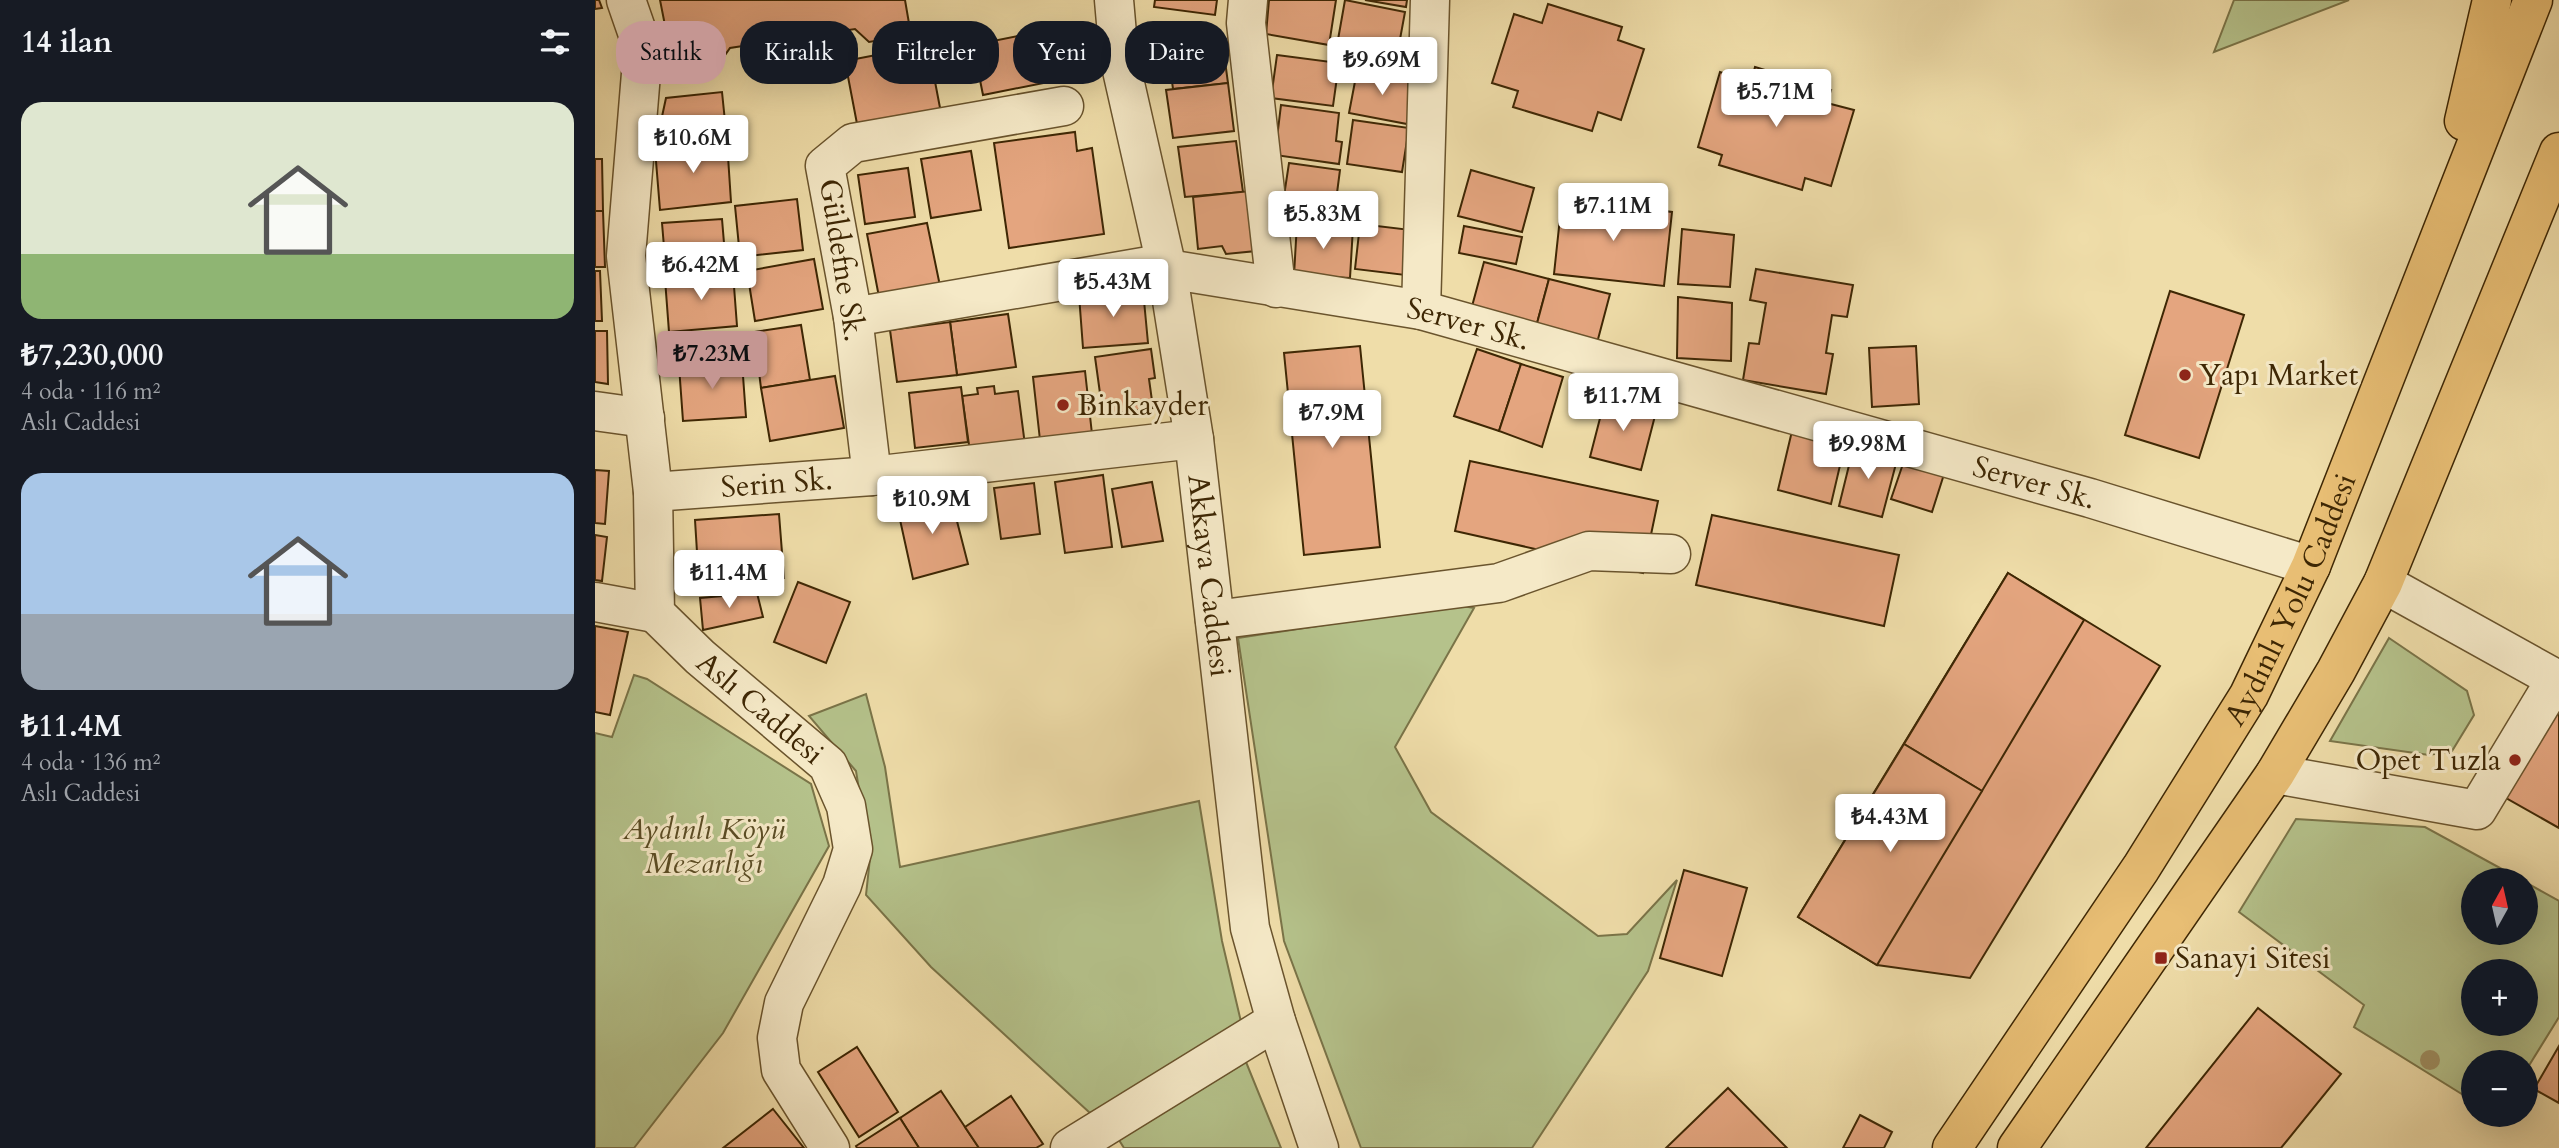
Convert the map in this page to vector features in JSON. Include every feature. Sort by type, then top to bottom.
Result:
[{"type":"main road","points":[[2432,256],[2491,0]]},
{"type":"main road","name":"Aydınlı Yolu Caddesi","points":[[1952,1148],[2198,781],[2249,695],[2311,566],[2533,0]]},
{"type":"main road","points":[[2017,1148],[2275,774],[2336,671],[2383,583],[2494,318],[2559,152]]},
{"type":"main road","points":[[2494,318],[2559,208]]},
{"type":"street","points":[[595,602],[655,613],[653,492],[626,256],[643,49],[626,0]]},
{"type":"street","name":"Akkaya Caddesi","points":[[1114,0],[1119,57],[1167,269],[1194,439],[1250,928],[1276,1021],[1319,1148]]},
{"type":"street","points":[[1248,0],[1246,23],[1276,288]]},
{"type":"street","points":[[1421,310],[1430,0]]},
{"type":"street","name":"Güldefne Sk.","points":[[872,476],[853,317],[825,166],[853,143],[1064,106]]},
{"type":"street","name":"Server Sk.","points":[[853,317],[1149,266],[1421,310],[2090,498],[2311,566]]},
{"type":"street","points":[[595,411],[645,418]]},
{"type":"street","name":"Serin Sk.","points":[[653,492],[872,476],[1194,439]]},
{"type":"street","points":[[1215,620],[1499,583],[1589,551],[1671,554]]},
{"type":"street","points":[[2275,774],[2477,810],[2556,679],[2383,583]]},
{"type":"street","name":"Aslı Caddesi","points":[[655,613],[700,657],[828,765],[846,806],[853,849],[846,873],[784,1003],[777,1038],[781,1070],[830,1148]]},
{"type":"street","points":[[1070,1148],[1276,1021]]},
{"type":"green space","points":[[2234,0],[2349,0],[2214,52]]},
{"type":"green space","points":[[1434,601],[1474,608],[1395,747],[1431,812],[1598,936],[1627,934],[1677,880],[1648,971],[1532,1148],[1361,1148],[1284,941],[1238,638],[1357,620]]},
{"type":"green space","points":[[2389,638],[2467,691],[2474,715],[2452,751],[2429,755],[2330,741]]},
{"type":"green space","name":"Aydınlı Köyü Mezarlığı","points":[[634,675],[647,679],[811,784],[829,846],[723,1033],[634,1148],[595,1148],[595,733],[612,737]]},
{"type":"green space","points":[[866,694],[885,767],[900,867],[1199,801],[1222,941],[1242,1026],[1090,1113],[931,967],[866,895],[870,858],[856,771],[809,716]]},
{"type":"green space","points":[[2296,819],[2425,827],[2500,868],[2461,868],[2461,945],[2538,945],[2538,889],[2559,901],[2559,1017],[2538,1051],[2461,1050],[2461,1094],[2354,1027],[2364,1005],[2239,912]]},
{"type":"green space","points":[[1246,1062],[1281,1148],[1124,1148],[1119,1140]]},
{"type":"building","points":[[595,0],[599,0],[602,8],[595,9]]},
{"type":"building","points":[[660,0],[905,0],[909,21],[872,21],[872,42],[869,42],[858,32],[858,21],[740,21],[740,46],[730,48],[726,54],[726,21],[664,21]]},
{"type":"building","points":[[1155,0],[1217,0],[1215,15],[1154,7]]},
{"type":"building","points":[[1269,0],[1336,0],[1329,45],[1266,34]]},
{"type":"building","points":[[1345,0],[1405,12],[1396,61],[1336,51]]},
{"type":"building","points":[[1365,0],[1407,0],[1406,7]]},
{"type":"building","points":[[1548,4],[1622,27],[1618,40],[1644,49],[1621,120],[1598,112],[1592,131],[1513,107],[1518,91],[1492,83],[1514,14],[1542,23]]},
{"type":"building","points":[[1013,37],[1013,84],[1039,84],[983,95],[981,84],[999,84],[999,40]]},
{"type":"building","points":[[1277,55],[1339,63],[1333,106],[1271,98]]},
{"type":"building","points":[[872,56],[872,84],[935,84],[941,113],[858,129],[849,84],[858,84],[858,58]]},
{"type":"building","points":[[1755,67],[1831,90],[1827,103],[1854,110],[1831,186],[1805,178],[1802,190],[1719,165],[1722,155],[1698,147],[1720,72],[1751,82]]},
{"type":"building","points":[[1357,71],[1415,81],[1407,124],[1349,113]]},
{"type":"building","points":[[1172,84],[1219,84],[1173,89]]},
{"type":"building","points":[[1228,84],[1234,131],[1173,138],[1166,90]]},
{"type":"building","points":[[722,92],[727,141],[655,149],[666,98]]},
{"type":"building","points":[[1281,105],[1339,113],[1336,141],[1342,142],[1339,164],[1275,155]]},
{"type":"building","points":[[1353,120],[1409,128],[1402,172],[1347,164]]},
{"type":"building","points":[[1075,132],[1077,151],[1092,148],[1104,234],[1009,248],[994,143]]},
{"type":"building","points":[[727,141],[731,202],[660,210],[655,149]]},
{"type":"building","points":[[1236,141],[1243,192],[1185,197],[1178,147]]},
{"type":"building","points":[[971,151],[981,210],[931,218],[921,159]]},
{"type":"building","points":[[595,159],[602,159],[603,211],[595,211]]},
{"type":"building","points":[[1289,163],[1340,170],[1334,216],[1282,209]]},
{"type":"building","points":[[908,168],[915,217],[865,224],[858,175]]},
{"type":"building","points":[[1471,170],[1534,188],[1522,232],[1458,216]]},
{"type":"building","points":[[1250,191],[1256,251],[1226,254],[1222,246],[1198,249],[1193,197]]},
{"type":"building","points":[[797,199],[803,250],[740,257],[735,206]]},
{"type":"building","points":[[1562,199],[1672,212],[1664,286],[1554,274]]},
{"type":"building","points":[[595,211],[603,211],[605,267],[595,267]]},
{"type":"building","points":[[722,219],[726,267],[666,271],[662,223]]},
{"type":"building","points":[[927,223],[940,286],[879,297],[867,234]]},
{"type":"building","points":[[1297,223],[1353,227],[1350,278],[1294,275]]},
{"type":"building","points":[[1360,224],[1411,230],[1405,275],[1355,269]]},
{"type":"building","points":[[1464,226],[1522,237],[1516,264],[1459,253]]},
{"type":"building","points":[[1682,229],[1734,235],[1730,287],[1678,284]]},
{"type":"building","points":[[814,259],[823,309],[755,321],[747,271]]},
{"type":"building","points":[[1484,262],[1549,279],[1536,327],[1471,310]]},
{"type":"building","points":[[1756,269],[1853,285],[1847,317],[1832,315],[1826,353],[1833,354],[1826,394],[1743,380],[1749,343],[1759,344],[1766,303],[1750,300]]},
{"type":"building","points":[[595,271],[600,271],[602,321],[595,321]]},
{"type":"building","points":[[733,273],[737,326],[669,332],[665,279]]},
{"type":"building","points":[[1549,279],[1610,294],[1597,343],[1536,327]]},
{"type":"building","points":[[1143,290],[1148,343],[1083,348],[1079,295]]},
{"type":"building","name":"Yapı Market","points":[[2170,291],[2244,315],[2199,458],[2125,435]]},
{"type":"building","points":[[1678,297],[1732,303],[1731,361],[1677,358]]},
{"type":"building","points":[[1008,314],[1016,367],[957,375],[950,322]]},
{"type":"building","points":[[950,322],[957,375],[897,382],[890,330]]},
{"type":"building","points":[[801,325],[810,380],[761,388],[754,332]]},
{"type":"building","points":[[595,331],[607,331],[608,384],[595,382]]},
{"type":"building","points":[[1360,346],[1380,547],[1304,555],[1284,353]]},
{"type":"building","points":[[1916,346],[1919,404],[1872,407],[1869,348]]},
{"type":"building","points":[[1151,349],[1155,378],[1149,379],[1153,408],[1103,415],[1095,357]]},
{"type":"building","points":[[1477,349],[1521,364],[1499,431],[1454,416]]},
{"type":"building","points":[[742,362],[746,417],[683,421],[679,366]]},
{"type":"building","points":[[1521,364],[1563,377],[1542,447],[1499,431]]},
{"type":"building","name":"Binkayder","points":[[1085,371],[1092,434],[1040,440],[1033,377]]},
{"type":"building","points":[[835,376],[844,428],[770,441],[761,388]]},
{"type":"building","points":[[994,386],[995,394],[1018,391],[1025,445],[970,452],[962,396],[978,394],[977,388]]},
{"type":"building","points":[[961,387],[968,442],[915,448],[909,393]]},
{"type":"building","points":[[1606,395],[1657,408],[1641,470],[1590,457]]},
{"type":"building","points":[[1792,431],[1845,444],[1831,504],[1778,490]]},
{"type":"building","points":[[1854,445],[1898,456],[1882,517],[1839,506]]},
{"type":"building","points":[[1906,455],[1946,468],[1932,512],[1891,499]]},
{"type":"building","points":[[1470,461],[1658,501],[1643,573],[1455,531]]},
{"type":"building","points":[[595,470],[609,471],[605,524],[595,523]]},
{"type":"building","points":[[1103,475],[1112,547],[1065,553],[1055,482]]},
{"type":"building","points":[[1152,482],[1163,541],[1122,547],[1112,489]]},
{"type":"building","points":[[1034,483],[1040,534],[1001,539],[994,488]]},
{"type":"building","points":[[950,494],[968,564],[913,579],[897,506]]},
{"type":"building","points":[[779,514],[784,578],[699,584],[695,520]]},
{"type":"building","points":[[1712,515],[1899,555],[1884,626],[1696,585]]},
{"type":"building","points":[[595,535],[607,537],[602,581],[595,580]]},
{"type":"building","points":[[2008,573],[2160,666],[1970,978],[1877,965],[1798,917]]},
{"type":"building","points":[[2008,573],[2084,620],[1982,791],[1904,744]]},
{"type":"building","points":[[798,582],[850,602],[826,663],[774,642]]},
{"type":"building","points":[[757,593],[763,617],[703,630],[700,598]]},
{"type":"building","points":[[595,626],[628,632],[610,715],[595,712]]},
{"type":"building","points":[[2529,687],[2559,704],[2559,828],[2476,781]]},
{"type":"building","points":[[1904,744],[1982,791],[1877,965],[1798,917]]},
{"type":"building","points":[[1684,870],[1747,888],[1722,976],[1660,958]]},
{"type":"building","points":[[2258,1008],[2341,1074],[2281,1148],[2146,1148]]},
{"type":"building","points":[[2559,1046],[2559,1103],[2538,1091],[2538,1082]]},
{"type":"building","points":[[857,1047],[898,1112],[859,1137],[818,1072]]},
{"type":"building","points":[[1728,1088],[1787,1148],[1666,1148]]},
{"type":"building","points":[[941,1091],[979,1148],[919,1148],[900,1118]]},
{"type":"building","points":[[1011,1096],[1043,1144],[1036,1148],[979,1148],[965,1127]]},
{"type":"building","points":[[773,1109],[804,1148],[723,1148]]},
{"type":"building","points":[[1860,1115],[1892,1132],[1884,1148],[1843,1148]]},
{"type":"building","points":[[900,1118],[919,1148],[857,1148],[856,1146]]},
{"type":"place","name":"Yapı Market","points":[[2185,375]]},
{"type":"place","name":"Binkayder","points":[[1063,405]]},
{"type":"place","name":"Opet Tuzla","points":[[2515,760]]},
{"type":"place","name":"Sanayi Sitesi","points":[[2161,958]]}]
